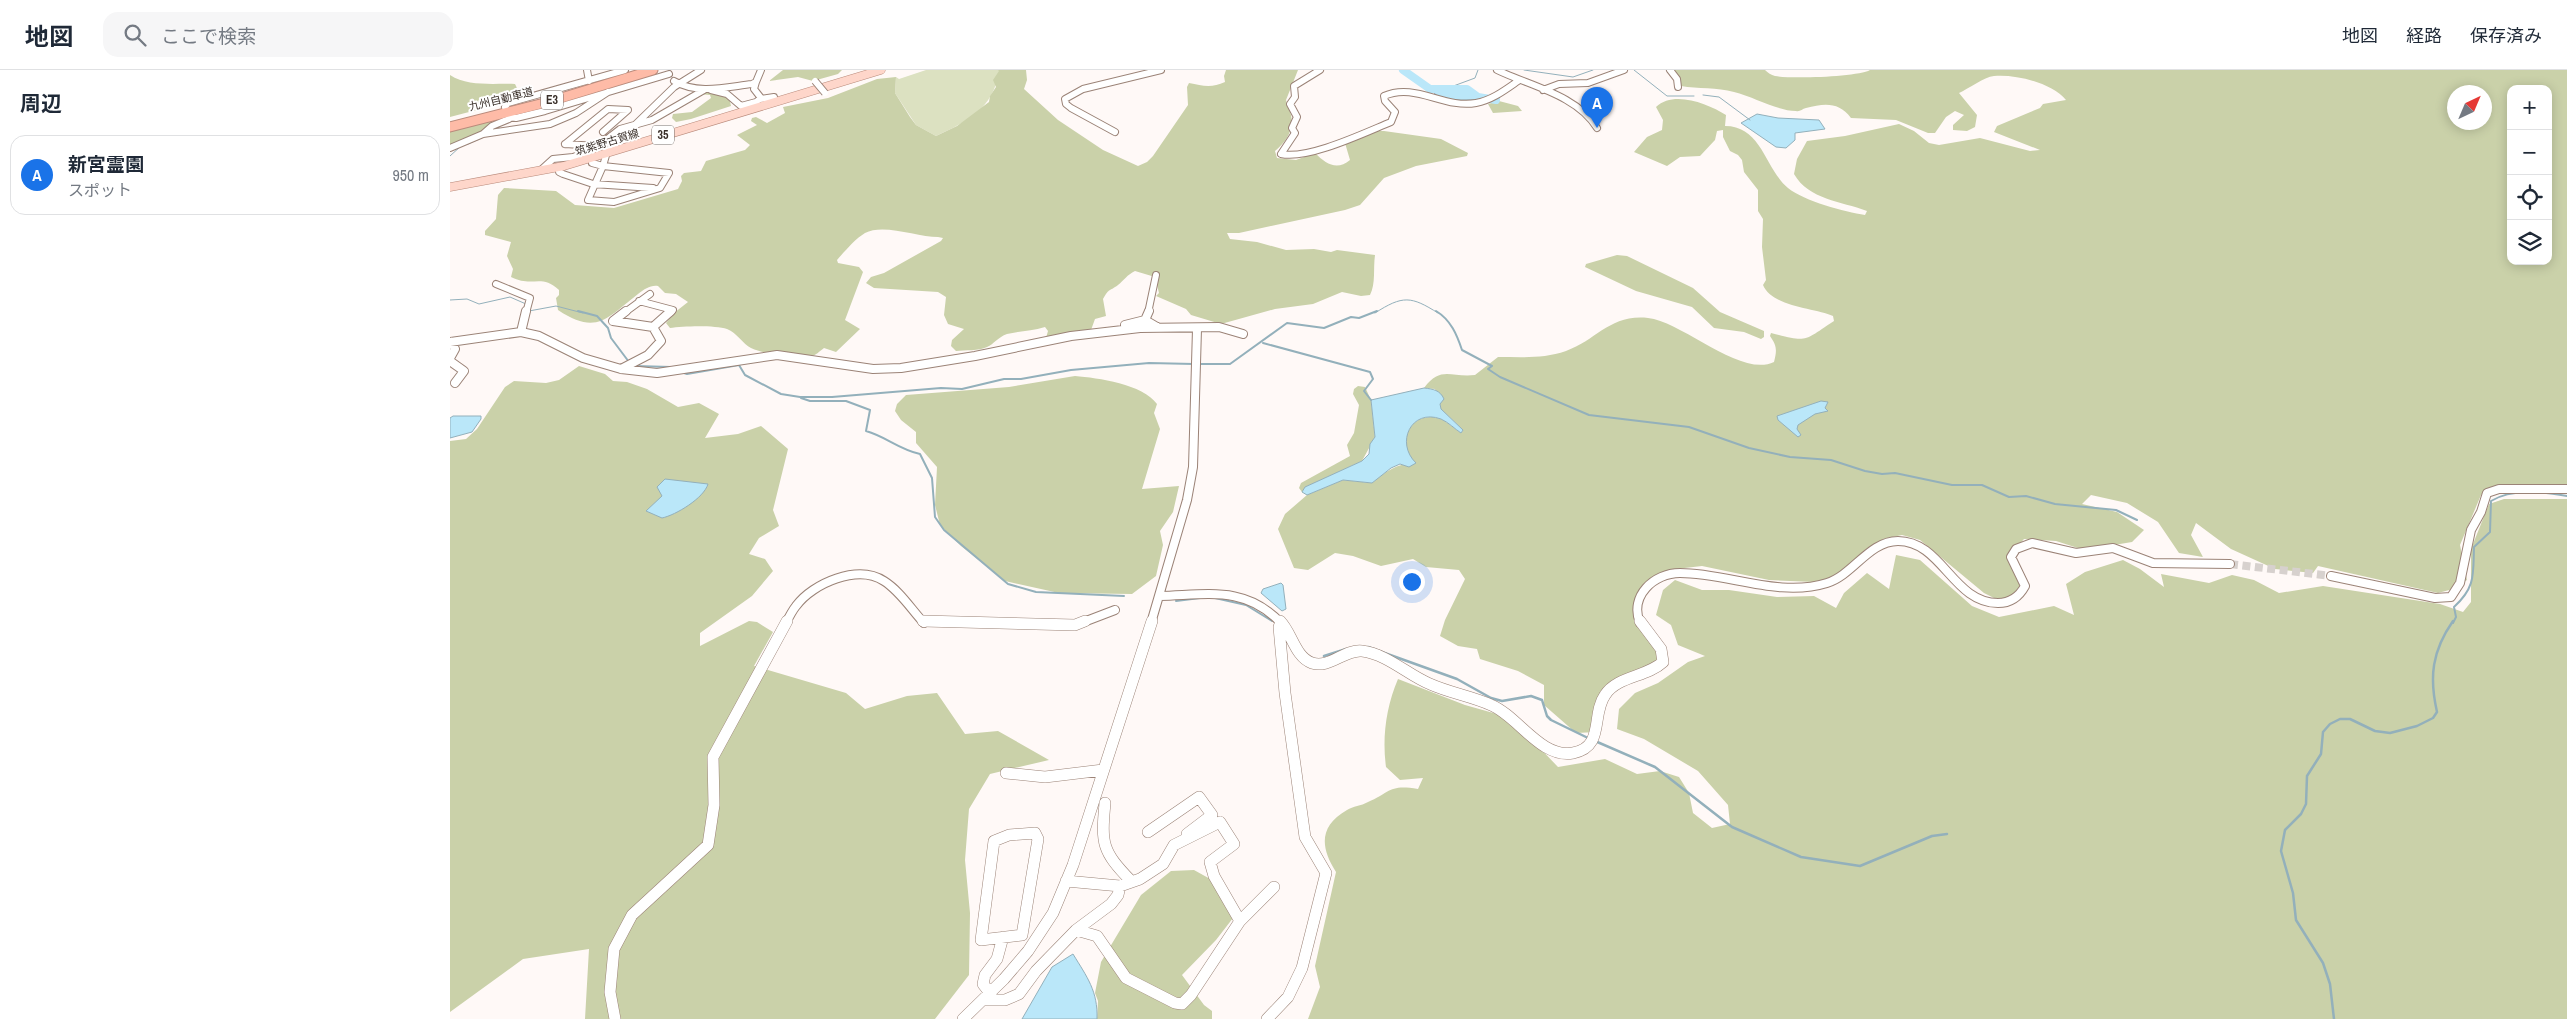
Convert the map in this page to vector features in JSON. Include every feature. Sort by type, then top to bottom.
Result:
[{"type":"highway","name":"九州自動車道","points":[[450,125],[530,104],[643,70]]},
{"type":"highway","name":"九州自動車道","points":[[450,125],[548,102],[653,70]]},
{"type":"main road","name":"筑紫野古賀線","points":[[450,186],[559,168],[872,70]]},
{"type":"main road","name":"筑紫野古賀線","points":[[450,186],[542,169],[607,153],[881,70]]},
{"type":"street","points":[[587,70],[589,81]]},
{"type":"street","points":[[505,107],[508,103],[625,70]]},
{"type":"street","points":[[483,134],[492,126],[509,118],[545,111],[669,74],[700,70]]},
{"type":"street","points":[[592,163],[602,166],[669,173],[660,188],[614,202],[588,200],[593,184],[602,166],[607,153],[680,83],[700,70]]},
{"type":"street","points":[[760,98],[754,90],[761,70]]},
{"type":"street","points":[[1115,132],[1071,108],[1066,104],[1065,99],[1074,92],[1083,89],[1161,70]]},
{"type":"street","points":[[1320,70],[1310,79],[1301,80],[1294,86],[1295,97],[1290,104],[1297,117],[1292,128],[1295,133],[1281,154],[1294,157],[1379,127],[1394,118],[1395,112],[1385,101],[1384,96],[1396,90],[1455,104],[1469,104],[1486,100],[1518,81]]},
{"type":"street","points":[[1497,70],[1518,81],[1574,103],[1595,123],[1597,128]]},
{"type":"street","points":[[1542,90],[1559,84],[1588,82],[1624,70]]},
{"type":"street","points":[[1670,70],[1677,78],[1678,87]]},
{"type":"street","points":[[669,74],[692,90],[706,90],[756,82]]},
{"type":"street","points":[[816,81],[825,93]]},
{"type":"street","points":[[542,169],[547,162],[555,158],[576,156],[599,146],[612,138],[622,128],[631,128],[658,117],[688,96],[706,90],[727,94],[741,106],[760,98],[774,97]]},
{"type":"street","points":[[450,148],[483,134],[550,124],[576,113],[608,92]]},
{"type":"street","points":[[599,146],[565,144],[608,109],[628,110],[602,132]]},
{"type":"street","points":[[582,130],[617,133]]},
{"type":"street","points":[[559,168],[559,172],[563,174],[593,184],[660,188]]},
{"type":"street","points":[[1105,332],[1145,320],[1150,311],[1156,275]]},
{"type":"street","points":[[496,284],[530,298],[521,332]]},
{"type":"street","points":[[639,301],[673,310],[653,327],[642,327],[613,321],[639,301],[650,294]]},
{"type":"street","points":[[1145,320],[1159,328]]},
{"type":"street","points":[[628,365],[648,355],[661,341],[653,327]]},
{"type":"street","points":[[455,383],[464,371],[450,359],[455,349],[451,342],[482,336],[521,332],[539,336],[569,353],[628,365],[641,373],[681,371],[777,356],[873,368],[900,368],[1105,332],[1140,328],[1197,329],[1219,327],[1244,334]]},
{"type":"street","points":[[963,1019],[987,997],[1028,951],[1053,913],[1066,881],[1160,596],[1187,500],[1192,469],[1197,329]]},
{"type":"street","points":[[2331,576],[2435,598],[2451,597],[2457,591],[2462,578],[2471,529],[2482,510],[2484,495],[2490,491],[2500,489],[2567,489]]},
{"type":"street","points":[[1160,596],[1228,594],[1263,607],[1282,622],[1297,650],[1314,664],[1360,651],[1378,656],[1432,686],[1498,708],[1549,749],[1565,754],[1584,749],[1593,740],[1597,734],[1601,703],[1607,692],[1618,685],[1651,672],[1663,662],[1663,651],[1639,621],[1638,613],[1640,595],[1652,582],[1664,575],[1680,572],[1792,586],[1815,587],[1834,581],[1884,543],[1901,541],[1910,543],[1924,551],[1972,597],[1993,605],[2019,597],[2025,586],[2011,557],[2014,551],[2023,545],[2039,544],[2075,553],[2104,547],[2118,549],[2137,559],[2153,563],[2230,564]]},
{"type":"street","points":[[615,1019],[610,992],[614,950],[632,915],[708,845],[714,805],[713,758],[796,605],[814,590],[843,576],[855,573],[868,574],[885,581],[924,623],[1075,625],[1116,610]]},
{"type":"street","points":[[1267,1019],[1288,997],[1302,968],[1326,873],[1305,837],[1285,693],[1279,627],[1282,622]]},
{"type":"street","points":[[1006,773],[1045,777],[1103,770]]},
{"type":"street","points":[[1066,881],[1120,886],[1156,870],[1163,864],[1174,845],[1212,815],[1199,797],[1148,832]]},
{"type":"street","points":[[1105,803],[1102,845],[1111,860],[1131,881]]},
{"type":"street","points":[[1174,845],[1220,822],[1234,844],[1210,862],[1220,888],[1240,921]]},
{"type":"street","points":[[1035,833],[1038,839],[1022,935],[1003,938],[981,940],[994,842],[1009,835],[1035,833]]},
{"type":"street","points":[[987,997],[1005,1000],[1019,994],[1036,971],[1076,930],[1111,904],[1118,895],[1120,886]]},
{"type":"street","points":[[1076,930],[1097,936],[1126,978],[1175,1004],[1182,1004],[1191,995],[1240,921],[1274,887]]},
{"type":"street","points":[[987,997],[983,984],[985,975],[997,959],[1003,938]]},
{"type":"green space","points":[[783,70],[842,70],[838,74],[813,81],[798,77],[769,81]]},
{"type":"green space","points":[[926,70],[1000,71],[991,95],[985,104],[969,119],[936,136],[916,125],[895,93],[896,77],[899,79]]},
{"type":"green space","points":[[997,70],[1026,70],[1027,80],[1024,89],[1058,120],[1103,150],[1138,166],[1147,162],[1153,156],[1188,105],[1187,87],[1189,83],[1207,86],[1220,84],[1225,82],[1226,70],[1298,70],[1286,100],[1292,121],[1290,131],[1283,144],[1275,151],[1277,158],[1296,160],[1315,153],[1327,163],[1336,166],[1341,165],[1350,160],[1345,143],[1378,131],[1441,139],[1468,153],[1467,156],[1416,166],[1384,178],[1360,205],[1345,210],[1239,233],[1227,233],[1230,239],[1257,242],[1286,250],[1314,249],[1331,252],[1337,250],[1375,255],[1374,281],[1370,295],[1361,296],[1342,292],[1313,304],[1275,309],[1221,324],[1191,315],[1186,309],[1156,296],[1159,293],[1155,277],[1135,271],[1107,293],[1103,299],[1106,316],[1095,319],[1091,330],[1046,338],[1048,331],[1045,327],[1007,334],[987,347],[972,350],[956,351],[951,346],[952,340],[964,329],[948,324],[944,315],[946,297],[938,292],[874,288],[866,283],[871,277],[884,273],[941,241],[943,238],[881,229],[865,233],[850,245],[837,260],[838,263],[859,267],[863,272],[845,320],[860,329],[836,352],[824,348],[811,356],[767,353],[757,350],[748,346],[731,331],[722,328],[699,326],[670,328],[666,323],[674,313],[688,302],[676,294],[665,293],[658,286],[645,289],[601,321],[592,323],[571,318],[558,310],[556,298],[559,295],[559,290],[553,285],[542,281],[525,281],[511,277],[513,269],[507,256],[511,242],[485,235],[485,231],[496,219],[498,195],[504,188],[556,191],[575,205],[614,208],[678,189],[682,181],[681,176],[684,173],[701,171],[706,161],[745,150],[750,145],[737,135],[757,125],[751,121],[752,118],[756,117],[767,123],[785,113],[783,107],[828,98],[877,79],[896,77],[895,93],[910,117],[916,125],[936,136],[957,126],[989,102],[990,96],[996,87],[993,80],[999,71]]},
{"type":"green space","points":[[1672,70],[1765,70],[1775,76],[1824,77],[1870,70],[2567,70],[2567,488],[2487,490],[2481,495],[2460,545],[2467,580],[2453,589],[2438,593],[2318,566],[2313,573],[2275,569],[2231,549],[2196,523],[2191,535],[2203,557],[2179,553],[2158,522],[2127,503],[2091,495],[2082,504],[2117,512],[2144,530],[2132,542],[2084,550],[2056,541],[2024,539],[2011,554],[2025,586],[2015,597],[2000,601],[1984,593],[1920,540],[1902,535],[1883,539],[1832,580],[1814,582],[1769,580],[1702,566],[1676,569],[1638,595],[1637,623],[1662,656],[1660,668],[1621,685],[1605,697],[1597,732],[1576,733],[1544,705],[1544,685],[1518,671],[1480,659],[1477,649],[1458,646],[1440,636],[1445,620],[1465,579],[1459,570],[1426,567],[1413,559],[1381,566],[1353,556],[1335,553],[1308,570],[1294,568],[1278,529],[1285,514],[1307,495],[1343,480],[1372,483],[1392,469],[1415,463],[1409,455],[1406,437],[1414,423],[1422,418],[1441,419],[1461,433],[1463,430],[1441,409],[1435,389],[1424,388],[1430,381],[1441,375],[1475,375],[1498,357],[1532,357],[1557,354],[1587,341],[1614,324],[1635,318],[1648,318],[1662,322],[1729,356],[1761,365],[1774,362],[1776,348],[1770,336],[1771,333],[1799,339],[1805,338],[1834,321],[1833,316],[1795,306],[1775,298],[1763,285],[1766,280],[1762,247],[1763,219],[1758,211],[1758,190],[1744,172],[1742,160],[1738,155],[1730,151],[1723,137],[1723,130],[1717,131],[1715,140],[1700,156],[1680,157],[1667,166],[1634,152],[1647,137],[1662,130],[1663,120],[1656,107],[1663,102],[1681,99],[1691,100],[1719,111],[1726,115],[1725,126],[1737,128],[1747,133],[1755,141],[1780,180],[1795,193],[1836,209],[1865,215],[1867,211],[1826,198],[1800,183],[1794,174],[1797,159],[1807,141],[1845,136],[1899,124],[1914,131],[1929,143],[1939,145],[1980,138],[2030,151],[2040,150],[1994,132],[1997,126],[2040,108],[2043,104],[2066,100],[2043,84],[2023,78],[1994,76],[1959,93],[1977,115],[1975,127],[1967,131],[1953,130],[1953,125],[1964,115],[1955,111],[1946,117],[1935,133],[1928,133],[1896,120],[1851,118],[1842,109],[1831,105],[1813,106],[1799,111],[1789,110],[1728,90],[1681,86],[1681,80]]},
{"type":"green space","points":[[450,75],[473,83],[515,84],[522,98],[450,117]]},
{"type":"green space","points":[[701,92],[714,92],[729,97],[731,106],[676,122],[672,118],[673,114],[692,112],[711,98],[710,95],[699,94]]},
{"type":"green space","points":[[1499,101],[1518,106],[1522,111],[1493,113],[1488,104]]},
{"type":"green space","points":[[501,118],[482,133],[450,147],[450,130]]},
{"type":"green space","points":[[1617,255],[1627,256],[1693,288],[1720,312],[1764,331],[1764,337],[1761,339],[1744,332],[1714,328],[1692,307],[1636,291],[1585,267],[1586,264]]},
{"type":"green space","points":[[579,366],[605,374],[613,381],[627,382],[647,389],[678,407],[699,403],[719,414],[705,438],[738,434],[761,426],[788,449],[773,510],[779,526],[759,538],[749,554],[765,559],[773,571],[752,596],[700,633],[700,646],[749,621],[757,622],[773,632],[754,666],[846,693],[865,709],[907,696],[937,693],[965,734],[998,731],[1049,760],[990,774],[969,809],[965,860],[970,913],[969,975],[935,1019],[585,1019],[589,949],[523,959],[450,1012],[450,441],[466,439],[477,429],[505,387],[514,381],[546,383],[559,380]]},
{"type":"green space","points":[[1075,376],[1107,380],[1131,387],[1142,391],[1157,404],[1154,413],[1160,429],[1142,489],[1179,486],[1173,512],[1160,531],[1163,545],[1156,576],[1132,594],[1059,593],[1005,581],[961,546],[940,525],[935,505],[937,467],[916,443],[916,432],[901,420],[895,411],[897,404],[906,395],[1009,387]]},
{"type":"green space","points":[[1358,386],[1365,387],[1371,400],[1375,437],[1362,461],[1306,487],[1302,492],[1299,488],[1301,483],[1350,456],[1347,445],[1354,433],[1359,405],[1353,394],[1354,389]]},
{"type":"green space","points":[[2504,499],[2567,499],[2567,1019],[1308,1019],[1320,987],[1315,966],[1336,872],[1325,846],[1327,830],[1338,816],[1349,809],[1396,788],[1418,789],[1423,778],[1400,780],[1386,767],[1384,745],[1386,723],[1390,700],[1398,679],[1465,705],[1511,718],[1558,767],[1605,759],[1637,774],[1660,771],[1679,777],[1689,793],[1693,813],[1712,828],[1730,824],[1728,805],[1698,771],[1644,739],[1617,729],[1619,709],[1635,693],[1658,683],[1688,662],[1705,656],[1678,645],[1671,625],[1656,615],[1663,590],[1675,580],[1702,590],[1729,590],[1777,597],[1814,596],[1836,608],[1844,593],[1867,573],[1889,589],[1896,555],[1920,560],[1972,606],[1999,617],[2054,606],[2074,615],[2066,584],[2085,572],[2123,560],[2140,569],[2164,587],[2161,574],[2209,583],[2232,575],[2254,580],[2279,593],[2323,586],[2440,604],[2463,612],[2471,602],[2471,549],[2489,504]]},
{"type":"green space","points":[[1194,870],[1212,880],[1233,918],[1216,940],[1182,975],[1204,1005],[1212,1011],[1212,1019],[1097,1019],[1098,1001],[1095,993],[1101,962],[1141,895],[1171,871]]},
{"type":"water","points":[[1439,90],[1466,91],[1477,100],[1448,100],[1434,94]]},
{"type":"water","points":[[1757,114],[1778,118],[1819,120],[1825,129],[1795,133],[1795,140],[1786,148],[1776,147],[1741,123]]},
{"type":"water","points":[[1424,388],[1440,394],[1444,399],[1440,404],[1441,409],[1463,430],[1461,433],[1441,419],[1421,418],[1409,429],[1407,437],[1410,455],[1416,463],[1409,467],[1400,464],[1391,468],[1372,483],[1343,480],[1307,495],[1302,492],[1305,487],[1362,461],[1369,454],[1370,444],[1375,437],[1371,400]]},
{"type":"water","points":[[1821,401],[1828,402],[1825,408],[1828,411],[1815,414],[1798,425],[1797,429],[1801,435],[1798,437],[1778,420],[1777,416]]},
{"type":"water","points":[[453,416],[481,416],[481,419],[472,432],[450,438],[450,418]]},
{"type":"water","points":[[665,479],[708,484],[701,495],[689,505],[662,518],[646,511],[662,496],[657,487]]},
{"type":"water","points":[[1281,583],[1283,585],[1286,609],[1282,611],[1261,593],[1263,589]]},
{"type":"water","points":[[1073,954],[1094,992],[1097,1019],[1022,1019],[1052,967]]},
{"type":"waterway","points":[[1403,70],[1430,89],[1467,89],[1478,97],[1496,100]]},
{"type":"waterway","points":[[1448,88],[1475,78],[1478,70]]},
{"type":"waterway","points":[[1524,70],[1573,77],[1593,70]]},
{"type":"waterway","points":[[1634,70],[1667,96],[1694,96]]},
{"type":"waterway","points":[[1703,95],[1719,97],[1750,120]]},
{"type":"waterway","points":[[468,144],[486,136]]},
{"type":"waterway","points":[[450,156],[461,146]]},
{"type":"waterway","points":[[450,300],[467,299],[479,304],[510,297],[526,304]]},
{"type":"waterway","points":[[1375,313],[1393,303],[1407,300],[1421,303],[1438,313]]},
{"type":"waterway","points":[[529,311],[556,306],[583,313]]},
{"type":"waterway","points":[[578,311],[597,316],[608,328],[611,338],[629,362]]},
{"type":"waterway","points":[[1199,364],[1230,364],[1287,323],[1324,328],[1351,317],[1359,318],[1377,311]]},
{"type":"waterway","points":[[1436,311],[1450,323],[1462,350],[1492,366],[1488,369],[1500,377],[1589,415],[1689,427],[1749,448],[1790,457],[1831,460],[1865,471],[1882,474],[1895,473],[1952,485],[1982,485],[2009,497],[2026,496],[2055,504],[2116,510],[2137,520]]},
{"type":"waterway","points":[[1263,343],[1370,372],[1373,379],[1364,391],[1371,400]]},
{"type":"waterway","points":[[681,372],[687,374],[739,365],[745,375],[781,394],[800,397],[832,397],[941,388],[962,389],[1004,379],[1021,379],[1071,370],[1149,363],[1194,364]]},
{"type":"waterway","points":[[635,366],[671,367]]},
{"type":"waterway","points":[[801,398],[810,401],[846,401],[870,410],[866,431],[920,454],[932,478],[935,517],[944,530],[1008,584],[1036,592],[1124,596]]},
{"type":"waterway","points":[[2453,623],[2456,617],[2454,607],[2466,593],[2472,580],[2474,547],[2490,532],[2491,501],[2508,494],[2528,492],[2567,496]]},
{"type":"waterway","points":[[1176,601],[1200,598]]},
{"type":"waterway","points":[[1215,598],[1246,605],[1272,621]]},
{"type":"waterway","points":[[2334,1019],[2330,984],[2323,963],[2296,920],[2293,893],[2281,851],[2285,830],[2301,814],[2306,804],[2307,776],[2321,754],[2323,732],[2330,724],[2340,719],[2350,719],[2375,731],[2390,733],[2417,726],[2433,718],[2437,712],[2433,687],[2434,665],[2441,643],[2453,621]]},
{"type":"waterway","points":[[1368,647],[1457,679],[1491,698],[1502,701],[1531,696],[1542,700],[1547,716],[1551,720],[1588,738]]},
{"type":"waterway","points":[[1324,656],[1346,649]]},
{"type":"waterway","points":[[1595,741],[1655,767],[1732,827],[1801,857],[1860,866],[1932,836],[1947,834]]},
{"type":"tunnel","points":[[2230,564],[2331,576]]},
{"type":"place","name":"新宮霊園","points":[[1597,128]]}]
